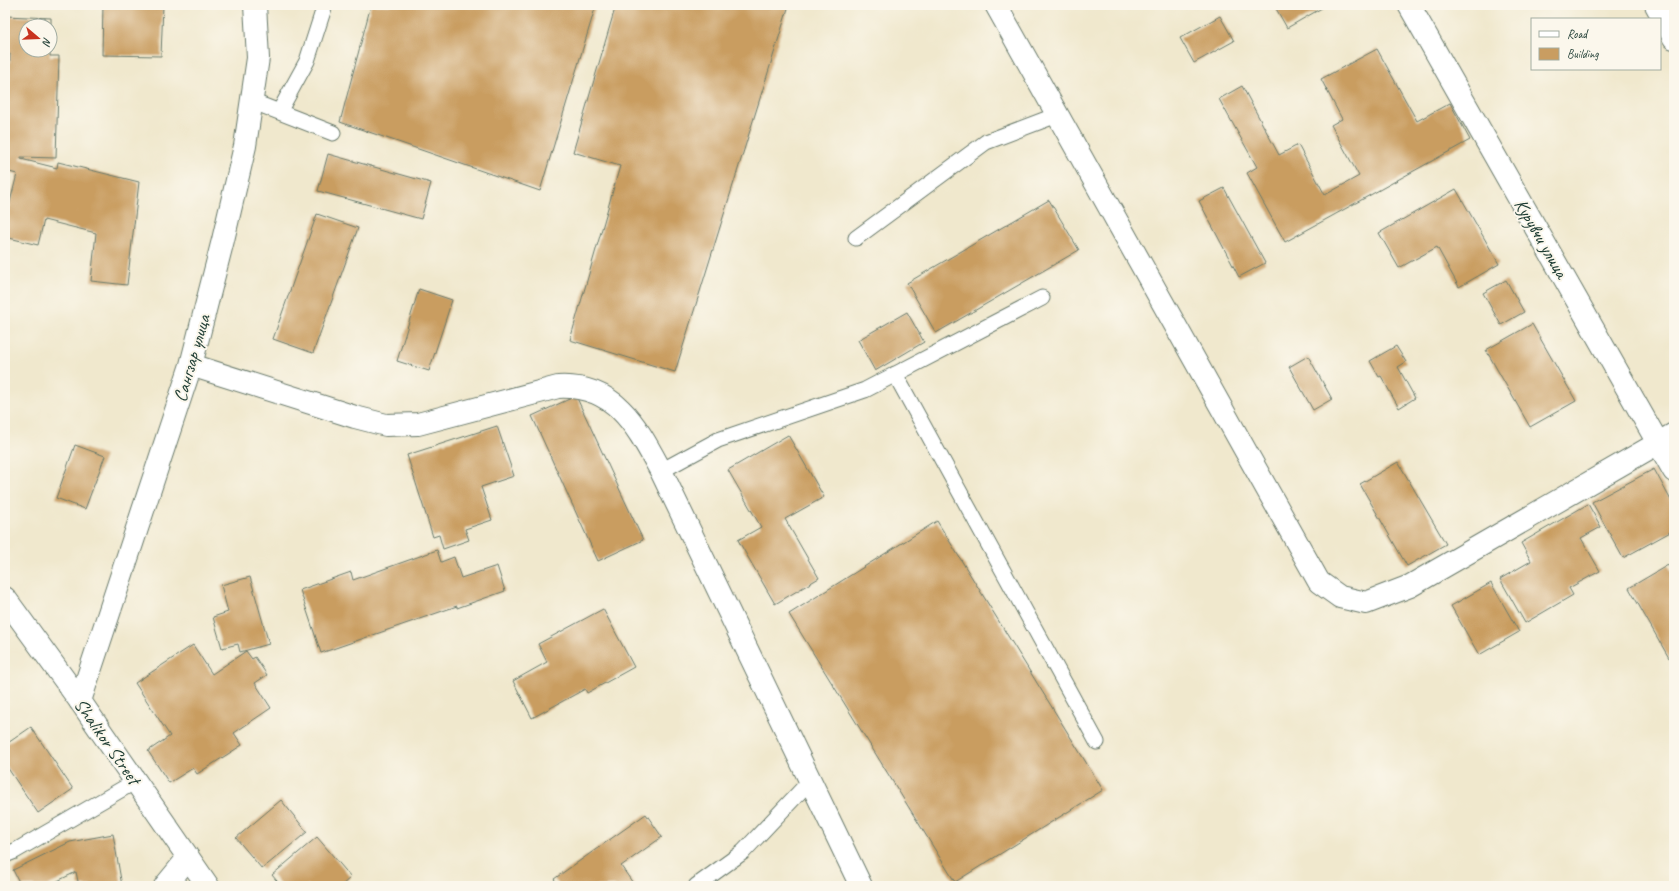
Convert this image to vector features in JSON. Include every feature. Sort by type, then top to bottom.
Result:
[{"type":"street","name":"Сангзар улица","points":[[80,701],[190,365],[223,240],[245,146],[258,58],[255,5]]},
{"type":"street","points":[[996,5],[1319,582],[1340,597],[1366,603],[1410,586],[1666,438]]},
{"type":"street","name":"Курувчи улица","points":[[1409,5],[1666,438],[1674,471]]},
{"type":"street","points":[[1656,5],[1674,38]]},
{"type":"street","points":[[190,365],[355,417],[386,425],[418,424],[541,391],[558,387],[575,386],[607,399],[624,412],[638,430],[661,471],[861,886]]},
{"type":"street","name":"Shаlikor Street","points":[[5,598],[80,701],[208,886]]},
{"type":"street","points":[[165,886],[188,858]]},
{"type":"lane","points":[[279,112],[307,61],[325,5]]},
{"type":"lane","points":[[252,101],[333,133]]},
{"type":"lane","points":[[856,238],[986,142],[1057,115]]},
{"type":"lane","points":[[661,471],[718,440],[865,390],[1042,298]]},
{"type":"lane","points":[[895,374],[1097,742]]},
{"type":"lane","points":[[5,855],[15,851],[136,781]]},
{"type":"lane","points":[[696,886],[743,852],[810,781]]},
{"type":"building","points":[[103,5],[163,5],[161,56],[102,55]]},
{"type":"building","points":[[371,5],[596,5],[540,191],[340,122]]},
{"type":"building","points":[[616,5],[789,5],[675,372],[570,340],[620,166],[573,152]]},
{"type":"building","points":[[1274,5],[1327,5],[1287,28]]},
{"type":"building","points":[[5,16],[51,18],[18,18],[18,58],[58,58],[59,56],[56,158],[21,157],[21,159],[57,168],[58,162],[139,182],[127,285],[91,281],[96,233],[44,220],[38,245],[5,237],[5,222],[17,174],[5,171],[5,138],[7,138],[10,54],[5,54]]},
{"type":"building","points":[[1220,16],[1234,41],[1194,63],[1180,38]]},
{"type":"building","points":[[1377,49],[1417,121],[1450,103],[1470,140],[1285,242],[1247,173],[1257,167],[1219,99],[1242,86],[1279,155],[1298,145],[1325,195],[1359,176],[1331,125],[1342,119],[1321,79]]},
{"type":"building","points":[[328,154],[431,183],[421,219],[318,191]]},
{"type":"building","points":[[1224,188],[1265,263],[1239,277],[1199,201]]},
{"type":"building","points":[[1456,189],[1499,264],[1459,287],[1437,247],[1399,268],[1379,233]]},
{"type":"building","points":[[1049,200],[1079,250],[936,333],[907,283]]},
{"type":"building","points":[[317,214],[358,228],[313,353],[273,339]]},
{"type":"building","points":[[1506,280],[1524,312],[1501,325],[1483,293]]},
{"type":"building","points":[[419,289],[452,300],[429,371],[397,361]]},
{"type":"building","points":[[907,312],[924,342],[875,371],[858,340]]},
{"type":"building","points":[[1532,324],[1576,401],[1530,427],[1486,350]]},
{"type":"building","points":[[1396,346],[1406,362],[1398,367],[1415,398],[1399,408],[1381,376],[1379,377],[1370,361]]},
{"type":"building","points":[[1308,356],[1332,399],[1313,410],[1289,367]]},
{"type":"building","points":[[576,396],[643,540],[598,561],[532,416]]},
{"type":"building","points":[[497,426],[514,476],[481,487],[492,520],[465,529],[469,540],[443,549],[439,535],[433,537],[407,455]]},
{"type":"building","points":[[788,435],[824,497],[785,519],[819,578],[775,604],[738,540],[761,527],[728,470]]},
{"type":"building","points":[[75,445],[105,456],[85,509],[56,498]]},
{"type":"building","points":[[1398,462],[1446,544],[1407,566],[1360,484]]},
{"type":"building","points":[[1654,469],[1674,506],[1674,530],[1623,558],[1592,502]]},
{"type":"building","points":[[1588,504],[1601,527],[1581,538],[1600,571],[1569,588],[1573,595],[1525,623],[1500,579],[1531,561],[1521,543]]},
{"type":"building","points":[[937,521],[1103,790],[955,882],[789,614]]},
{"type":"building","points":[[437,550],[441,562],[454,557],[461,578],[497,566],[505,591],[321,653],[300,590],[351,572],[353,580]]},
{"type":"building","points":[[1668,565],[1674,575],[1674,656],[1669,658],[1629,588]]},
{"type":"building","points":[[250,577],[269,644],[240,652],[238,644],[222,648],[213,617],[228,612],[221,585]]},
{"type":"building","points":[[1491,583],[1519,632],[1479,655],[1451,606]]},
{"type":"building","points":[[603,609],[634,667],[587,693],[585,689],[532,718],[513,681],[547,662],[538,644]]},
{"type":"building","points":[[193,645],[212,674],[246,651],[252,659],[255,657],[267,675],[255,683],[271,708],[234,733],[242,745],[197,774],[193,768],[169,783],[148,751],[170,736],[135,683]]},
{"type":"building","points":[[31,727],[73,789],[38,813],[5,764],[5,745]]},
{"type":"building","points":[[281,800],[307,832],[262,869],[236,838]]},
{"type":"building","points":[[646,814],[662,837],[621,866],[635,886],[557,886],[559,885],[554,879]]},
{"type":"building","points":[[113,834],[122,886],[79,886],[76,872],[47,886],[21,886],[13,870],[70,842]]},
{"type":"building","points":[[317,837],[351,877],[341,886],[281,886],[272,875]]}]
